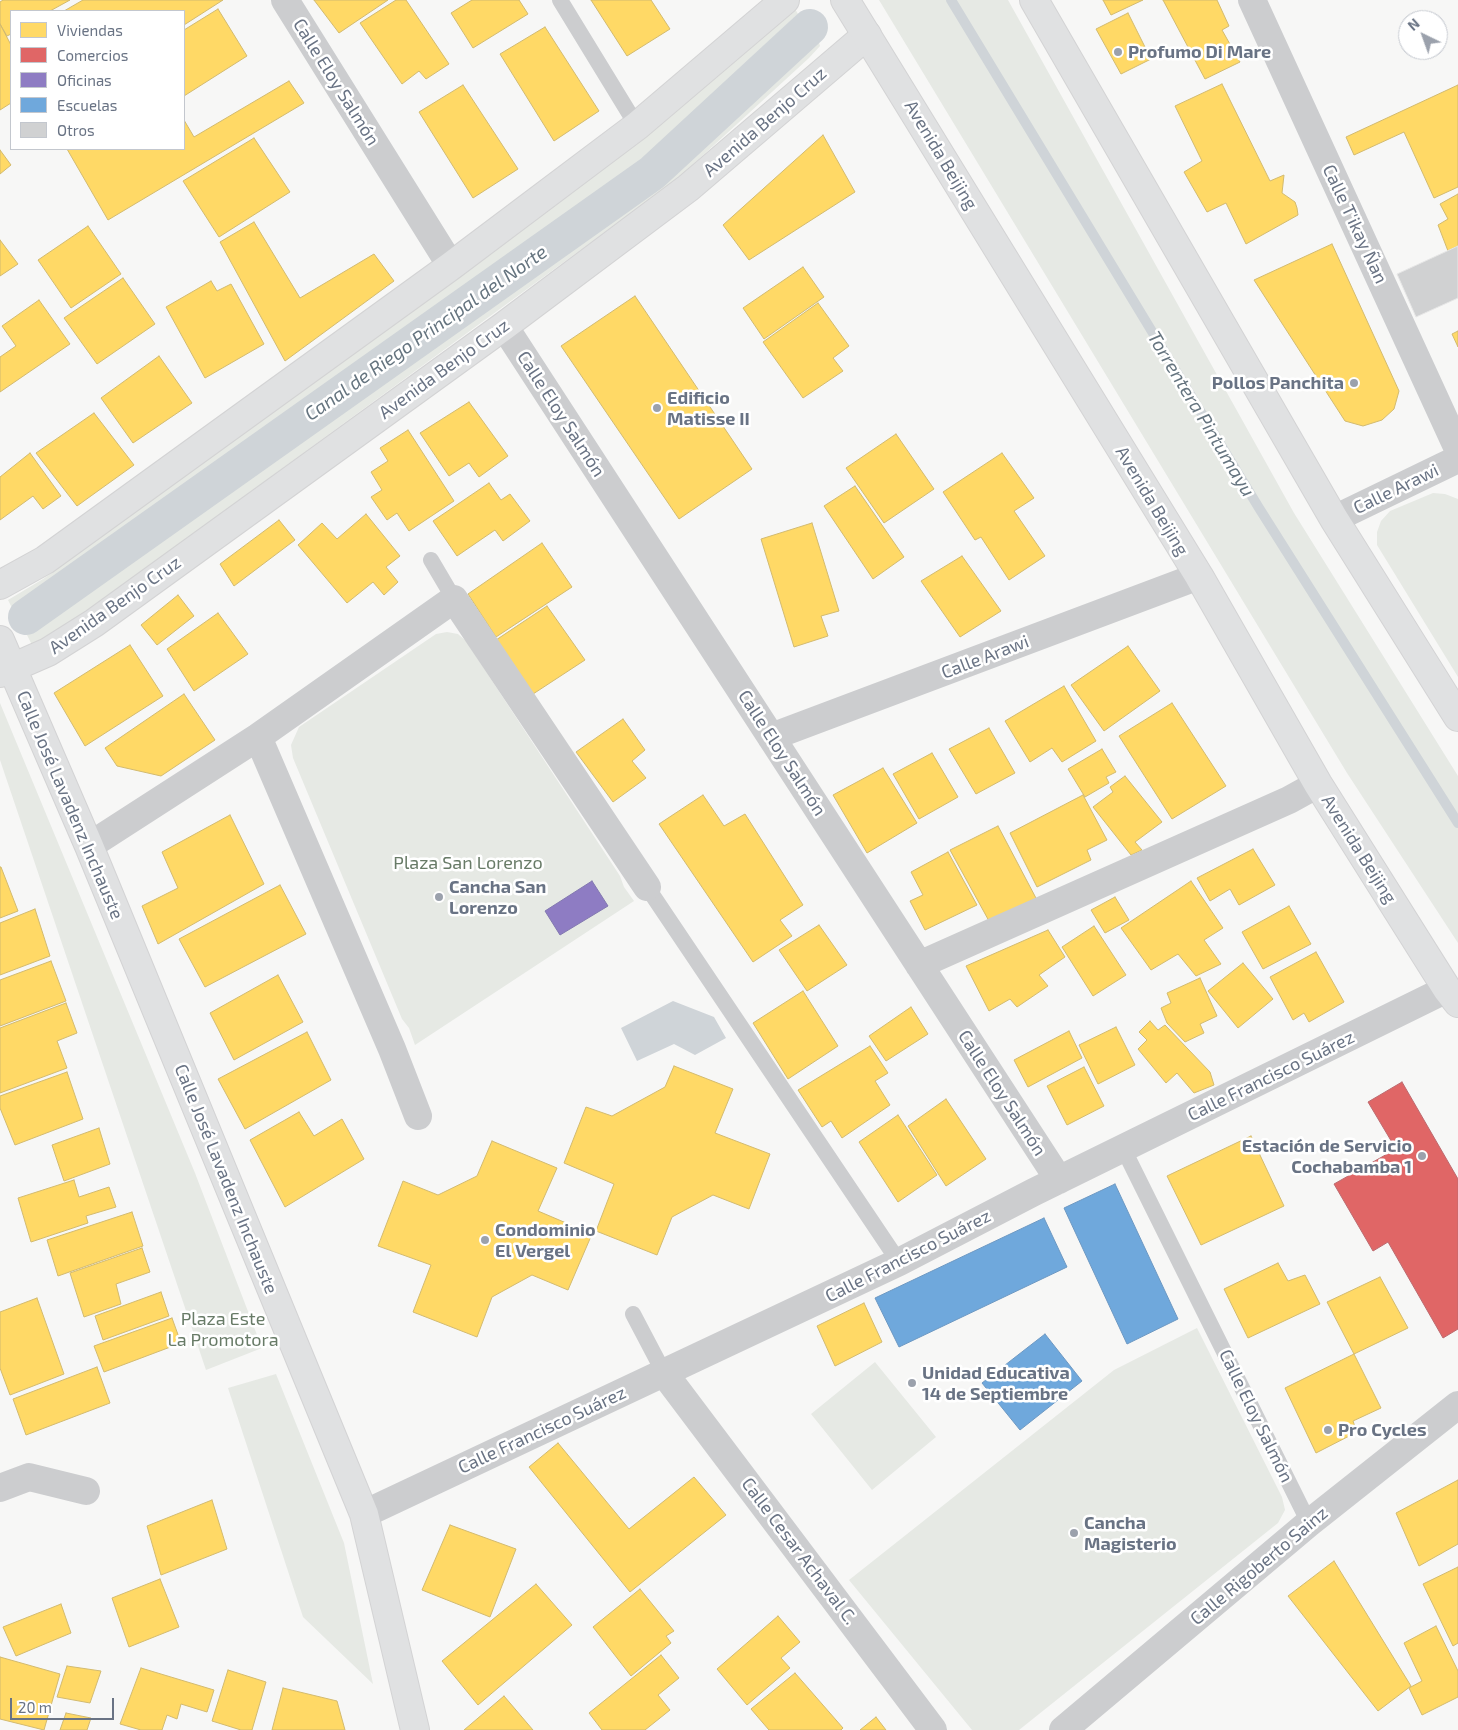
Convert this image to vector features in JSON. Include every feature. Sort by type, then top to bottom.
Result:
[{"type":"street","name":"Calle Eloy Salmón","points":[[285,0],[451,266]]},
{"type":"street","points":[[0,585],[45,560],[451,266],[637,126],[785,0]]},
{"type":"street","name":"Avenida Beijing","points":[[845,0],[1199,576],[1318,784],[1453,996]]},
{"type":"street","points":[[1034,0],[1334,519],[1458,718]]},
{"type":"street","name":"Calle T'ikay Ñan","points":[[1252,0],[1458,449]]},
{"type":"street","name":"Avenida Benjo Cruz","points":[[6,671],[48,652],[94,623],[504,326],[688,188],[867,35]]},
{"type":"street","name":"Calle Eloy Salmón","points":[[504,326],[1059,1180]]},
{"type":"street","name":"Calle Arawi","points":[[1334,519],[1458,459]]},
{"type":"street","name":"Calle Arawi","points":[[771,737],[1199,576]]},
{"type":"street","points":[[89,846],[258,736],[454,599],[647,887]]},
{"type":"street","name":"Calle José Lavadenz Inchauste","points":[[0,640],[6,671],[89,846],[364,1514],[415,1730]]},
{"type":"street","points":[[258,736],[392,1048],[418,1116]]},
{"type":"street","points":[[920,965],[1288,800],[1318,784]]},
{"type":"street","name":"Calle Francisco Suárez","points":[[364,1514],[899,1262],[1123,1148],[1453,996]]},
{"type":"street","name":"Calle Cesar Achaval C.","points":[[664,1373],[933,1730]]},
{"type":"street","name":"Calle Rigoberto Sainz","points":[[1063,1730],[1309,1523],[1458,1405]]},
{"type":"street","points":[[0,1488],[29,1477],[86,1491]]},
{"type":"lane","points":[[560,0],[637,126]]},
{"type":"lane","points":[[432,560],[454,599]]},
{"type":"lane","points":[[647,887],[899,1262]]},
{"type":"lane","name":"Calle Eloy Salmón","points":[[1123,1148],[1309,1523]]},
{"type":"lane","points":[[633,1314],[664,1373]]},
{"type":"green space","points":[[879,0],[1008,0],[1294,513],[1458,776],[1458,943],[1347,773]]},
{"type":"green space","points":[[794,7],[798,14],[645,158],[417,325],[65,576],[12,608],[8,600],[43,579],[561,201],[653,128]]},
{"type":"green space","points":[[818,39],[820,46],[809,58],[676,180],[78,618],[32,645],[24,629],[454,327],[653,181],[685,157],[805,44]]},
{"type":"green space","points":[[1433,493],[1445,494],[1458,499],[1458,677],[1377,545],[1377,532],[1381,521],[1390,511]]},
{"type":"green space","name":"Plaza San Lorenzo","points":[[447,632],[458,634],[466,641],[620,876],[624,887],[634,901],[415,1045],[409,1028],[402,1019],[293,758],[291,745],[299,727],[436,634]]},
{"type":"green space","name":"Plaza Este La Promotora","points":[[0,703],[195,1173],[262,1348],[206,1370],[0,760]]},
{"type":"green space","name":"Cancha Magisterio","points":[[1197,1328],[1282,1497],[1285,1510],[1278,1523],[1019,1730],[972,1730],[849,1580],[1114,1370]]},
{"type":"green space","points":[[875,1362],[936,1437],[872,1490],[811,1414]]},
{"type":"green space","points":[[276,1374],[344,1543],[373,1684],[303,1617],[228,1388]]},
{"type":"shaded area","points":[[673,1001],[714,1017],[726,1038],[695,1055],[674,1044],[637,1061],[621,1028]]},
{"type":"building: Viviendas","points":[[3,0],[70,0],[52,10],[10,10],[10,34],[7,36],[0,24],[0,2]]},
{"type":"building: Viviendas","points":[[83,0],[223,0],[185,24],[185,10],[66,10]]},
{"type":"building: Viviendas","points":[[314,0],[388,0],[339,33]]},
{"type":"building: Viviendas","points":[[396,0],[406,0],[449,64],[426,79],[419,71],[402,84],[360,23]]},
{"type":"building: Viviendas","points":[[472,0],[519,0],[528,14],[473,48],[451,13]]},
{"type":"building: Viviendas","points":[[591,0],[651,0],[670,29],[627,56]]},
{"type":"building: Viviendas","points":[[1103,0],[1143,0],[1111,15]]},
{"type":"building: Viviendas","points":[[1163,0],[1217,0],[1229,26],[1222,30],[1240,62],[1205,79]]},
{"type":"building: Viviendas","points":[[218,9],[247,56],[185,95],[185,29]]},
{"type":"building: Viviendas","points":[[1128,13],[1151,59],[1121,74],[1096,29]]},
{"type":"building: Viviendas","points":[[0,24],[10,43],[10,104],[0,110]]},
{"type":"building: Viviendas","points":[[545,27],[599,111],[554,141],[500,54]]},
{"type":"building: Viviendas","points":[[289,81],[304,103],[108,220],[68,150],[185,150],[185,122],[194,137]]},
{"type":"building: Viviendas","points":[[1222,84],[1270,181],[1284,175],[1282,193],[1295,202],[1297,208],[1298,215],[1246,244],[1226,203],[1207,212],[1184,172],[1202,161],[1175,106]]},
{"type":"building: Viviendas","points":[[463,85],[518,169],[473,198],[419,112]]},
{"type":"building: Viviendas","points":[[1458,85],[1458,187],[1434,198],[1404,132],[1354,155],[1346,137]]},
{"type":"building: Viviendas","points":[[823,135],[855,192],[749,260],[723,225]]},
{"type":"building: Viviendas","points":[[254,138],[290,192],[219,237],[183,181]]},
{"type":"building: Viviendas","points":[[0,150],[11,165],[0,174]]},
{"type":"building: Viviendas","points":[[1458,194],[1458,246],[1448,251],[1438,225],[1448,219],[1440,204]]},
{"type":"building: Viviendas","points":[[254,222],[300,298],[374,254],[394,281],[285,361],[220,242]]},
{"type":"building: Viviendas","points":[[88,226],[121,274],[71,308],[38,260]]},
{"type":"building: Viviendas","points":[[0,240],[18,264],[0,276]]},
{"type":"building: Viviendas","points":[[1332,244],[1399,391],[1394,409],[1382,420],[1363,426],[1345,421],[1254,280]]},
{"type":"building: Viviendas","points":[[803,267],[824,297],[764,339],[743,308]]},
{"type":"building: Viviendas","points":[[123,278],[155,324],[97,364],[64,318]]},
{"type":"building: Viviendas","points":[[211,281],[217,291],[231,284],[264,344],[205,378],[166,307]]},
{"type":"building: Viviendas","name":"Edificio Matisse II","points":[[635,296],[752,469],[679,519],[561,346]]},
{"type":"building: Viviendas","points":[[39,300],[70,344],[0,392],[0,357],[16,346],[2,326]]},
{"type":"building: Viviendas","points":[[818,303],[849,346],[833,358],[843,371],[803,398],[763,342]]},
{"type":"building: Viviendas","points":[[1458,331],[1458,347],[1452,334]]},
{"type":"building: Viviendas","points":[[159,356],[192,403],[133,443],[101,398]]},
{"type":"building: Viviendas","points":[[469,402],[508,456],[479,477],[469,463],[449,476],[420,433]]},
{"type":"building: Viviendas","points":[[94,413],[134,465],[77,506],[36,453]]},
{"type":"building: Viviendas","points":[[408,430],[454,501],[409,531],[397,513],[387,520],[371,497],[382,490],[371,472],[388,461],[380,448]]},
{"type":"building: Viviendas","points":[[896,434],[934,489],[884,523],[846,468]]},
{"type":"building: Viviendas","points":[[30,453],[61,496],[43,509],[33,496],[0,520],[0,477]]},
{"type":"building: Viviendas","points":[[1002,453],[1034,498],[1014,511],[1045,556],[1009,580],[981,537],[975,540],[943,492]]},
{"type":"building: Viviendas","points":[[489,483],[501,500],[510,494],[530,521],[503,541],[495,530],[457,556],[433,521]]},
{"type":"building: Viviendas","points":[[855,486],[904,557],[873,579],[824,506]]},
{"type":"building: Viviendas","points":[[366,514],[400,556],[386,567],[398,582],[384,595],[373,582],[347,603],[298,545],[322,523],[337,539]]},
{"type":"building: Viviendas","points":[[279,520],[295,540],[234,586],[220,564]]},
{"type":"building: Viviendas","points":[[812,523],[839,611],[821,616],[828,636],[794,647],[761,539]]},
{"type":"building: Viviendas","points":[[542,543],[572,587],[496,637],[468,594]]},
{"type":"building: Viviendas","points":[[962,556],[1001,611],[960,637],[921,581]]},
{"type":"building: Viviendas","points":[[178,595],[194,616],[157,645],[141,625]]},
{"type":"building: Viviendas","points":[[547,606],[585,660],[530,696],[493,642]]},
{"type":"building: Viviendas","points":[[218,613],[248,654],[194,691],[167,649]]},
{"type":"building: Viviendas","points":[[130,645],[163,696],[85,746],[54,693]]},
{"type":"building: Viviendas","points":[[1128,646],[1160,691],[1104,731],[1071,685]]},
{"type":"building: Viviendas","points":[[1064,686],[1096,741],[1062,762],[1052,748],[1030,762],[1005,721]]},
{"type":"building: Viviendas","points":[[184,694],[215,740],[161,776],[117,766],[105,748]]},
{"type":"building: Viviendas","points":[[1172,703],[1226,786],[1172,819],[1119,736]]},
{"type":"building: Viviendas","points":[[623,719],[645,750],[632,761],[646,778],[613,802],[576,752]]},
{"type":"building: Viviendas","points":[[989,728],[1015,773],[976,794],[949,749]]},
{"type":"building: Viviendas","points":[[1102,749],[1116,772],[1106,777],[1109,783],[1085,797],[1068,769]]},
{"type":"building: Viviendas","points":[[932,753],[958,797],[919,819],[893,774]]},
{"type":"building: Viviendas","points":[[883,768],[917,823],[867,853],[833,795]]},
{"type":"building: Viviendas","points":[[1125,776],[1162,822],[1135,842],[1142,850],[1131,855],[1093,807],[1113,792],[1110,787]]},
{"type":"building: Viviendas","points":[[703,795],[724,826],[745,814],[803,905],[780,920],[792,936],[753,962],[659,824]]},
{"type":"building: Viviendas","points":[[1083,795],[1107,840],[1087,850],[1091,860],[1037,887],[1010,833]]},
{"type":"building: Viviendas","points":[[230,815],[264,884],[158,944],[142,906],[178,888],[162,852]]},
{"type":"building: Viviendas","points":[[998,826],[1037,900],[989,921],[950,850]]},
{"type":"building: Viviendas","points":[[1253,849],[1275,885],[1239,905],[1230,889],[1210,901],[1197,878]]},
{"type":"building: Viviendas","points":[[948,852],[977,905],[925,930],[910,901],[923,895],[911,872]]},
{"type":"building: Viviendas","points":[[0,867],[18,911],[0,918]]},
{"type":"building: Viviendas","points":[[1191,881],[1223,928],[1204,940],[1221,964],[1196,976],[1178,954],[1151,970],[1121,928]]},
{"type":"building: Viviendas","points":[[280,885],[306,934],[205,987],[179,939]]},
{"type":"building: Viviendas","points":[[1115,897],[1129,920],[1105,933],[1091,910]]},
{"type":"building: Viviendas","points":[[1289,906],[1311,944],[1263,969],[1242,932]]},
{"type":"building: Viviendas","points":[[35,909],[50,956],[0,975],[0,923]]},
{"type":"building: Viviendas","points":[[819,925],[847,965],[807,991],[779,950]]},
{"type":"building: Viviendas","points":[[1094,926],[1126,975],[1093,996],[1062,947]]},
{"type":"building: Viviendas","points":[[1048,930],[1065,957],[1039,975],[1048,986],[1017,1007],[1010,999],[989,1011],[966,966]]},
{"type":"building: Viviendas","points":[[1316,952],[1344,1002],[1309,1022],[1304,1013],[1293,1020],[1270,977]]},
{"type":"building: Viviendas","points":[[51,961],[66,1001],[0,1026],[0,980]]},
{"type":"building: Viviendas","points":[[1243,963],[1273,999],[1238,1028],[1208,991]]},
{"type":"building: Viviendas","points":[[278,975],[303,1022],[234,1060],[210,1013]]},
{"type":"building: Viviendas","points":[[1200,978],[1217,1016],[1200,1024],[1204,1033],[1185,1042],[1167,1023],[1161,1008],[1171,1003],[1167,993]]},
{"type":"building: Viviendas","points":[[803,991],[838,1046],[788,1079],[753,1023]]},
{"type":"building: Viviendas","points":[[66,1003],[77,1033],[57,1041],[67,1068],[0,1093],[0,1028]]},
{"type":"building: Viviendas","points":[[911,1007],[928,1034],[886,1061],[869,1036]]},
{"type":"building: Viviendas","points":[[1150,1021],[1158,1030],[1165,1025],[1210,1072],[1214,1085],[1194,1093],[1177,1073],[1166,1083],[1138,1049],[1147,1040],[1139,1032]]},
{"type":"building: Viviendas","points":[[1116,1027],[1135,1065],[1098,1084],[1079,1045]]},
{"type":"building: Viviendas","points":[[1069,1031],[1082,1058],[1028,1087],[1014,1060]]},
{"type":"building: Viviendas","points":[[307,1032],[331,1080],[245,1129],[218,1079]]},
{"type":"building: Viviendas","points":[[870,1046],[888,1073],[875,1081],[890,1105],[842,1138],[831,1121],[822,1127],[798,1090]]},
{"type":"building: Viviendas","name":"Condominio El Vergel","points":[[674,1066],[733,1089],[715,1133],[770,1154],[749,1209],[713,1195],[672,1217],[657,1255],[596,1231],[614,1184],[564,1163],[586,1107],[612,1116],[665,1087]]},
{"type":"building: Viviendas","points":[[1084,1067],[1104,1106],[1067,1125],[1047,1086]]},
{"type":"building: Viviendas","points":[[67,1072],[83,1119],[15,1145],[0,1108],[0,1096]]},
{"type":"building: Viviendas","points":[[946,1099],[986,1159],[946,1186],[908,1126]]},
{"type":"building: Viviendas","points":[[299,1112],[314,1136],[342,1119],[364,1159],[285,1207],[250,1140]]},
{"type":"building: Viviendas","points":[[898,1115],[937,1175],[898,1202],[859,1142]]},
{"type":"building: Viviendas","points":[[99,1128],[110,1164],[64,1181],[52,1145]]},
{"type":"building: Viviendas","points":[[1251,1136],[1284,1206],[1201,1245],[1167,1176]]},
{"type":"building: Viviendas","name":"Condominio El Vergel","points":[[492,1141],[557,1168],[538,1211],[592,1234],[568,1290],[532,1275],[492,1297],[477,1337],[413,1312],[431,1265],[378,1246],[403,1181],[438,1195],[477,1176]]},
{"type":"building: Viviendas","points":[[74,1180],[79,1197],[109,1187],[116,1207],[86,1216],[88,1223],[31,1242],[18,1198]]},
{"type":"building: Viviendas","points":[[132,1212],[143,1246],[58,1276],[47,1240]]},
{"type":"building: Viviendas","points":[[142,1248],[150,1272],[116,1284],[121,1304],[84,1317],[70,1273]]},
{"type":"building: Viviendas","points":[[1278,1263],[1288,1281],[1305,1275],[1320,1304],[1248,1338],[1224,1289]]},
{"type":"building: Viviendas","points":[[1380,1277],[1408,1328],[1354,1354],[1327,1302]]},
{"type":"building: Viviendas","points":[[161,1292],[169,1316],[103,1340],[95,1316]]},
{"type":"building: Viviendas","points":[[37,1298],[64,1374],[10,1395],[0,1368],[0,1312]]},
{"type":"building: Viviendas","points":[[864,1303],[882,1342],[835,1366],[817,1326]]},
{"type":"building: Viviendas","points":[[172,1318],[181,1343],[104,1372],[94,1346]]},
{"type":"building: Viviendas","points":[[1354,1354],[1381,1408],[1353,1421],[1357,1432],[1316,1453],[1285,1388]]},
{"type":"building: Viviendas","points":[[97,1367],[110,1403],[26,1435],[13,1399]]},
{"type":"building: Viviendas","points":[[558,1443],[629,1529],[694,1477],[726,1515],[630,1592],[529,1467]]},
{"type":"building: Viviendas","points":[[1458,1480],[1458,1544],[1419,1566],[1396,1513]]},
{"type":"building: Viviendas","points":[[212,1500],[227,1549],[161,1575],[147,1526]]},
{"type":"building: Viviendas","points":[[450,1525],[516,1549],[490,1617],[422,1590]]},
{"type":"building: Viviendas","points":[[1334,1561],[1411,1686],[1378,1711],[1288,1596]]},
{"type":"building: Viviendas","points":[[1458,1567],[1458,1643],[1453,1646],[1423,1584]]},
{"type":"building: Viviendas","points":[[160,1579],[179,1627],[129,1647],[112,1598]]},
{"type":"building: Viviendas","points":[[536,1584],[572,1625],[478,1705],[442,1661]]},
{"type":"building: Viviendas","points":[[640,1589],[674,1631],[666,1636],[671,1643],[631,1676],[593,1627]]},
{"type":"building: Viviendas","points":[[61,1604],[71,1633],[16,1656],[3,1627]]},
{"type":"building: Viviendas","points":[[778,1616],[800,1642],[781,1658],[790,1668],[747,1705],[717,1669]]},
{"type":"building: Viviendas","points":[[1436,1626],[1458,1671],[1458,1697],[1422,1715],[1409,1688],[1422,1681],[1404,1643]]},
{"type":"building: Viviendas","points":[[661,1655],[679,1678],[658,1695],[670,1710],[645,1730],[602,1730],[589,1713]]},
{"type":"building: Viviendas","points":[[0,1657],[60,1674],[44,1730],[0,1719]]},
{"type":"building: Viviendas","points":[[67,1666],[101,1671],[90,1703],[57,1697]]},
{"type":"building: Viviendas","points":[[141,1668],[214,1690],[207,1712],[181,1704],[177,1719],[167,1715],[162,1730],[141,1730],[120,1724]]},
{"type":"building: Viviendas","points":[[228,1670],[266,1682],[252,1730],[241,1730],[212,1721]]},
{"type":"building: Viviendas","points":[[795,1673],[843,1728],[841,1730],[769,1730],[751,1709]]},
{"type":"building: Viviendas","points":[[283,1688],[337,1701],[345,1730],[272,1730]]},
{"type":"building: Viviendas","points":[[504,1696],[533,1730],[464,1730]]},
{"type":"building: Viviendas","points":[[66,1713],[91,1718],[87,1730],[60,1730]]},
{"type":"building: Viviendas","points":[[876,1717],[886,1730],[860,1730]]},
{"type":"building: Comercios","points":[[1402,1082],[1458,1179],[1458,1329],[1443,1338],[1388,1242],[1373,1251],[1334,1184],[1396,1149],[1368,1102]]},
{"type":"building: Oficinas","points":[[592,881],[608,906],[560,935],[545,911]]},
{"type":"building: Escuelas","points":[[1115,1184],[1178,1319],[1127,1344],[1064,1208]]},
{"type":"building: Escuelas","points":[[1044,1218],[1067,1267],[899,1347],[875,1298]]},
{"type":"building: Escuelas","points":[[1045,1334],[1082,1381],[1020,1430],[982,1383]]},
{"type":"building: Otros","points":[[1458,246],[1458,298],[1416,317],[1397,274]]},
{"type":"waterway","name":"Torrentera Pintumayu","points":[[951,0],[1259,508],[1458,823]]},
{"type":"waterway","name":"Canal de Riego Principal del Norte","points":[[26,617],[652,173],[810,27]]},
{"type":"place","name":"Profumo Di Mare","points":[[1118,52]]},
{"type":"place","name":"Pollos Panchita","points":[[1354,383]]},
{"type":"place","name":"Edificio Matisse II","points":[[657,408]]},
{"type":"place","name":"Cancha San Lorenzo","points":[[439,897]]},
{"type":"place","name":"Estación de Servicio Cochabamba 1","points":[[1422,1156]]},
{"type":"place","name":"Condominio El Vergel","points":[[485,1240]]},
{"type":"place","name":"Unidad Educativa 14 de Septiembre","points":[[912,1383]]},
{"type":"place","name":"Pro Cycles","points":[[1328,1430]]},
{"type":"place","name":"Cancha Magisterio","points":[[1074,1533]]}]
